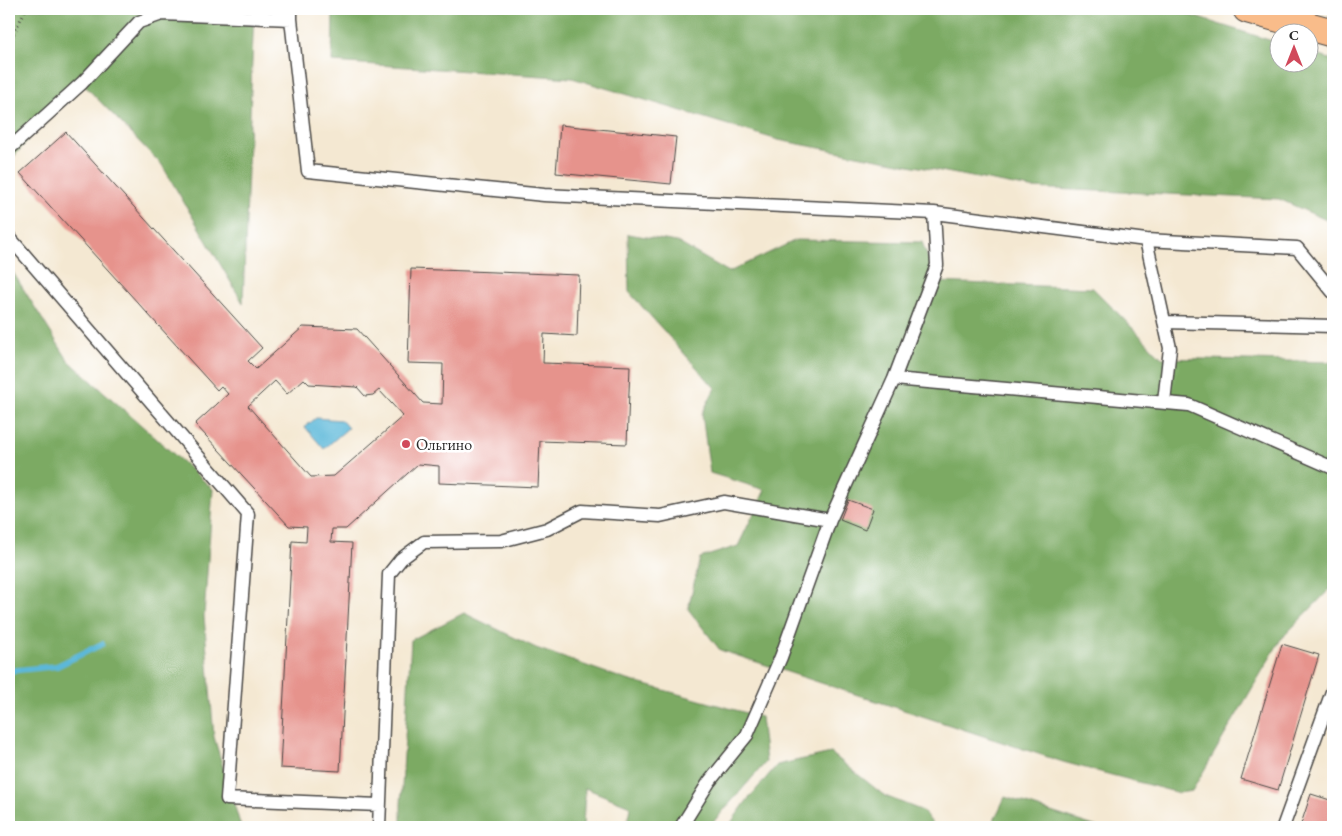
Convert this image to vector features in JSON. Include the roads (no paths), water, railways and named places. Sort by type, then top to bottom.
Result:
[{"type":"main road","points":[[1247,9],[1333,33]]},
{"type":"lane","points":[[9,149],[82,83],[139,22],[162,14],[291,14],[308,171],[544,195],[934,213],[1146,240],[1297,248],[1333,292]]},
{"type":"lane","points":[[681,827],[709,782],[747,735],[781,656],[830,520],[894,379],[937,265],[934,213]]},
{"type":"lane","points":[[9,238],[248,514],[227,799],[380,805]]},
{"type":"lane","points":[[1146,240],[1170,348],[1164,402]]},
{"type":"lane","points":[[1164,322],[1333,326]]},
{"type":"lane","points":[[894,379],[1189,405],[1333,468]]},
{"type":"lane","points":[[378,827],[389,574],[400,559],[424,542],[501,541],[547,529],[582,511],[660,516],[724,502],[830,520]]},
{"type":"lane","points":[[1283,827],[1330,711],[1333,689]]},
{"type":"water","points":[[316,418],[341,420],[348,428],[324,449],[305,427]]},
{"type":"waterway","points":[[9,671],[57,666],[102,644]]},
{"type":"place","name":"Ольгино","points":[[406,444]]}]
